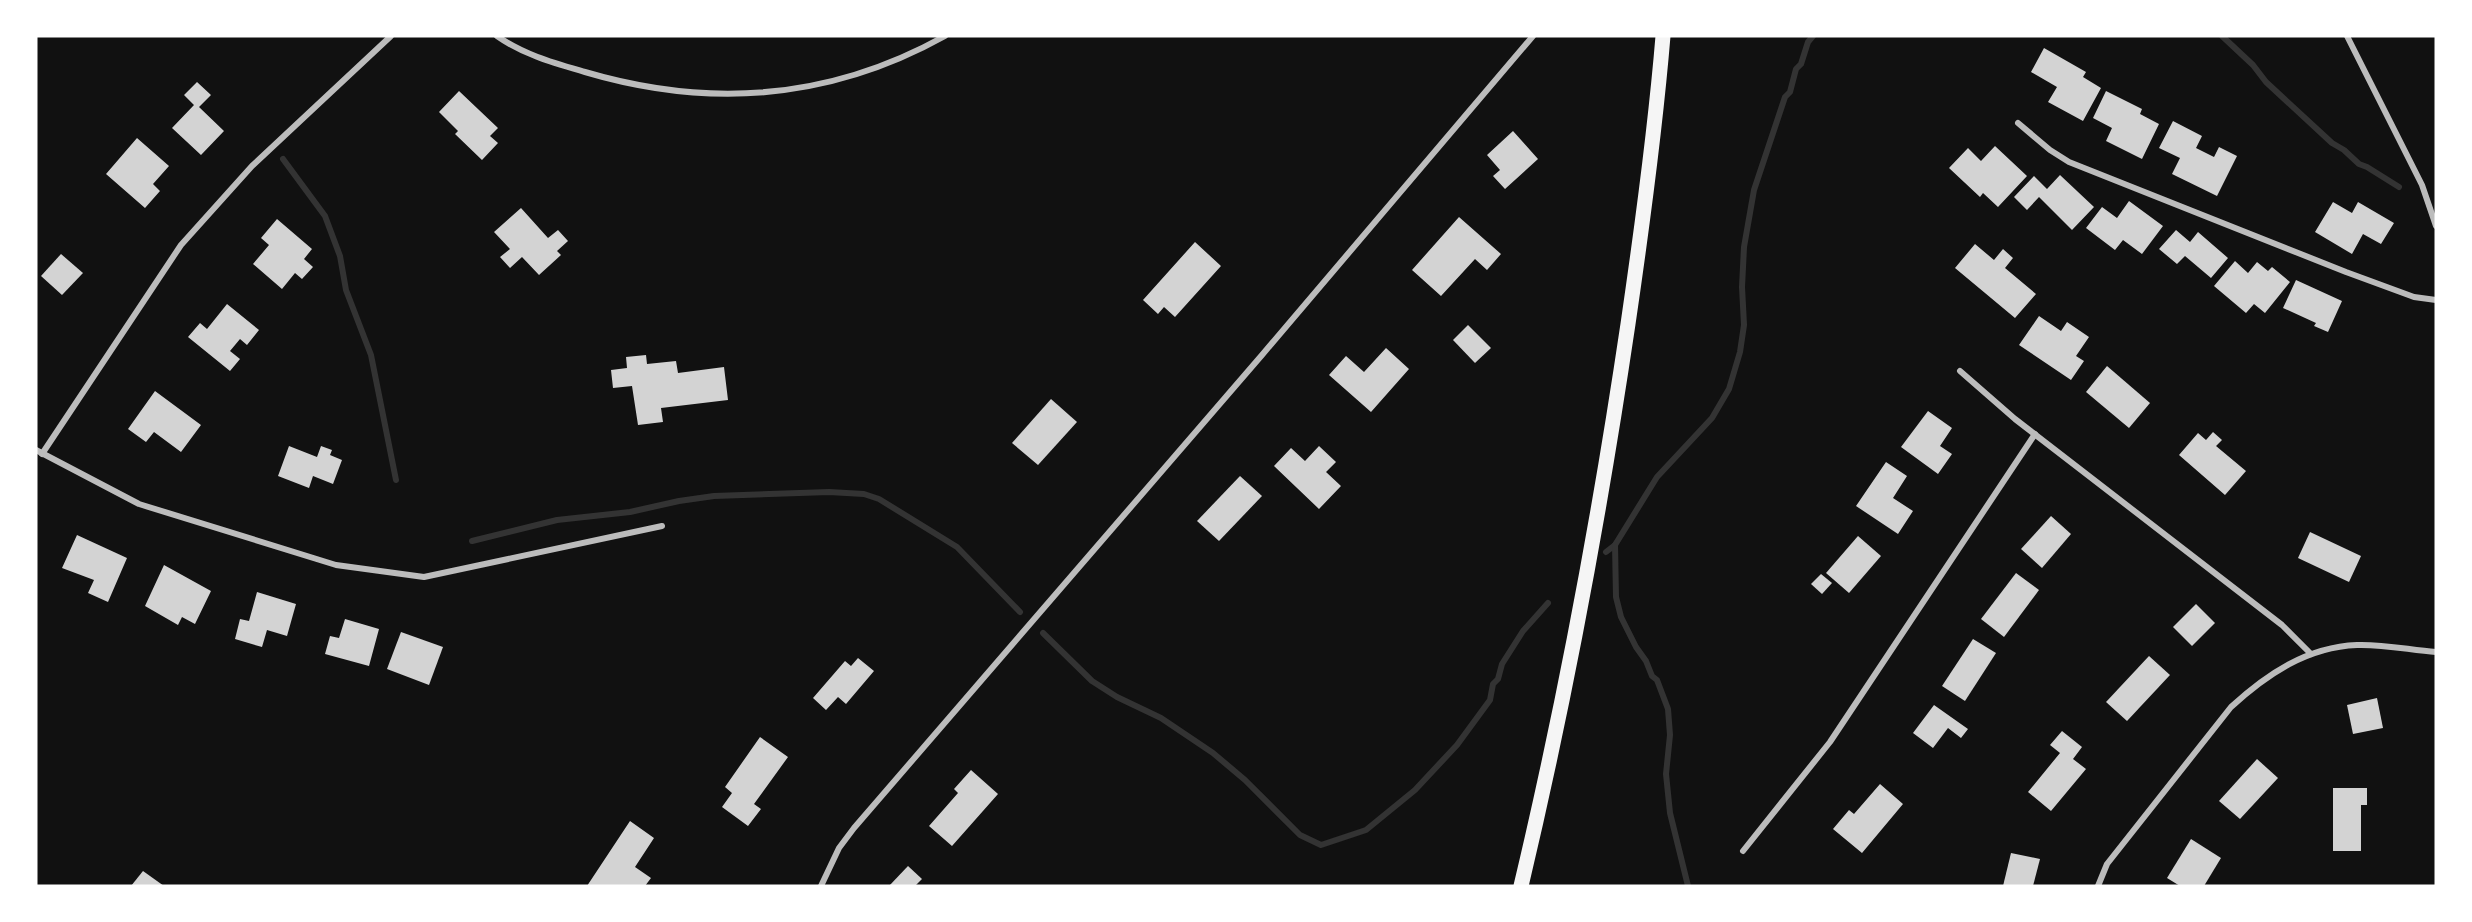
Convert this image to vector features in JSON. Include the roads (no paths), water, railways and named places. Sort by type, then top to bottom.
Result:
[{"type":"main road","points":[[1521,886],[1576,627],[1613,424],[1653,151],[1664,36]]},
{"type":"street","points":[[391,36],[252,166],[181,245],[39,452],[139,504],[336,565],[424,577],[662,526]]},
{"type":"street","points":[[497,36],[534,57],[620,83],[710,95],[782,92],[828,83],[864,73],[909,56],[945,36]]},
{"type":"street","points":[[821,886],[839,848],[854,828],[1255,364],[1533,36]]},
{"type":"street","points":[[2347,36],[2422,184],[2436,226]]},
{"type":"street","points":[[2018,123],[2050,150],[2069,162],[2346,272],[2414,297],[2436,300]]},
{"type":"street","points":[[1960,371],[2036,435],[2282,625],[2311,654]]},
{"type":"street","points":[[1743,851],[1830,742],[2036,435]]},
{"type":"street","points":[[2098,886],[2107,864],[2231,707],[2253,686],[2295,660],[2311,654],[2358,645],[2436,652]]},
{"type":"waterway","points":[[1688,886],[1670,813],[1666,774],[1670,735],[1668,709],[1657,680],[1652,676],[1621,617],[1616,597],[1615,545],[1657,477],[1712,418],[1729,389],[1740,352],[1744,325],[1742,287],[1744,247],[1754,190],[1785,97],[1790,92],[1796,69],[1801,64],[1808,42],[1813,36]]},
{"type":"waterway","points":[[2222,36],[2253,65],[2266,82],[2332,143],[2344,150],[2359,164],[2399,187]]},
{"type":"waterway","points":[[283,159],[325,216],[340,256],[346,290],[371,355],[396,480]]},
{"type":"waterway","points":[[472,541],[557,520],[630,512],[714,496],[829,492],[864,494],[879,499],[957,547],[1020,612]]},
{"type":"waterway","points":[[1606,552],[1615,545]]},
{"type":"waterway","points":[[1043,633],[1092,681],[1117,697],[1161,718],[1213,753],[1245,780],[1300,835],[1321,845],[1366,830],[1415,790],[1457,745],[1490,700],[1493,684],[1498,679],[1502,664],[1523,631],[1548,603]]}]
